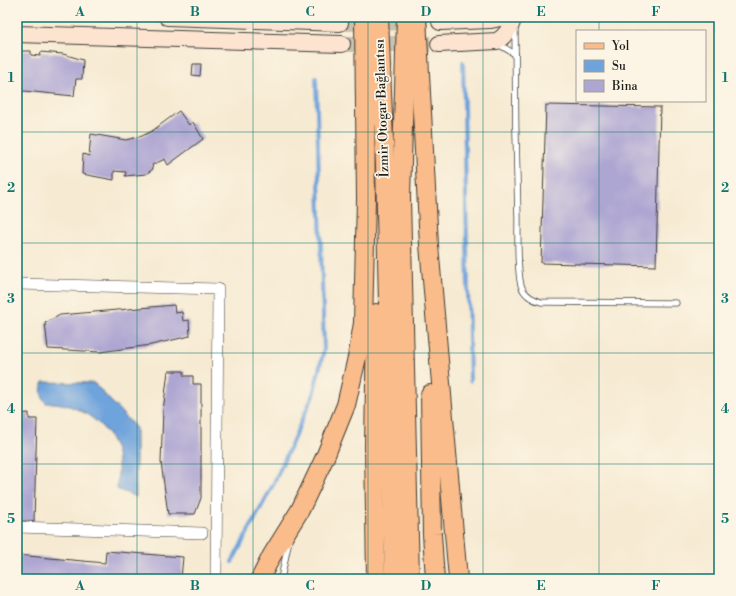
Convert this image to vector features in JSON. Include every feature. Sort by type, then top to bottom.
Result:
[{"type":"main road","points":[[167,17],[340,23]]},
{"type":"main road","points":[[260,579],[272,555],[300,510],[346,405],[354,376],[363,323],[366,199],[364,17]]},
{"type":"main road","name":"İzmir Otogar Bağlantısı","points":[[379,17],[393,198]]},
{"type":"main road","points":[[394,579],[393,198],[406,17]]},
{"type":"main road","points":[[417,17],[429,245],[458,579]]},
{"type":"main road","points":[[439,44],[491,42],[502,38],[507,20],[440,22]]},
{"type":"main road","points":[[17,34],[342,44]]},
{"type":"main road","points":[[393,198],[410,579]]},
{"type":"main road","points":[[366,199],[373,238],[376,280],[374,447],[376,579]]},
{"type":"main road","points":[[429,245],[432,534],[434,577]]},
{"type":"street","points":[[17,284],[218,289],[216,579]]},
{"type":"street","points":[[17,527],[202,533]]},
{"type":"lane","points":[[507,20],[515,54]]},
{"type":"lane","points":[[507,20],[515,54],[519,260],[521,284],[524,292],[530,298],[540,302],[676,303]]},
{"type":"lane","points":[[491,42],[505,46],[515,54]]},
{"type":"lane","points":[[281,579],[288,543],[300,510]]},
{"type":"water","points":[[43,382],[94,383],[136,428],[136,497],[117,489],[118,461],[110,437],[102,427],[93,418],[70,406],[46,403],[42,393]]},
{"type":"building","points":[[17,51],[31,51],[31,55],[40,56],[41,52],[63,54],[83,60],[82,79],[76,79],[74,96],[24,91],[17,94]]},
{"type":"building","points":[[193,64],[201,64],[200,76],[192,75]]},
{"type":"building","points":[[546,105],[660,107],[656,266],[541,263]]},
{"type":"building","points":[[179,111],[189,125],[193,122],[203,139],[168,165],[165,159],[152,165],[153,169],[146,174],[125,176],[126,172],[114,171],[114,180],[82,174],[83,154],[89,156],[91,134],[126,140],[142,136],[152,131]]},
{"type":"building","points":[[174,305],[175,313],[182,312],[183,321],[189,320],[190,336],[151,345],[100,352],[48,349],[45,323],[60,315]]},
{"type":"building","points":[[168,371],[184,371],[184,376],[193,376],[193,384],[201,384],[201,498],[195,514],[168,514],[161,462],[163,411]]},
{"type":"building","points":[[29,413],[29,419],[37,419],[34,521],[17,521],[17,414]]},
{"type":"building","points":[[106,551],[183,557],[181,579],[17,579],[17,555],[105,563]]},
{"type":"waterway","points":[[463,62],[470,381]]},
{"type":"waterway","points":[[232,562],[274,483],[313,395],[324,349],[316,78]]},
{"type":"tunnel","points":[[340,23],[440,22]]},
{"type":"tunnel","points":[[342,44],[439,44]]}]
